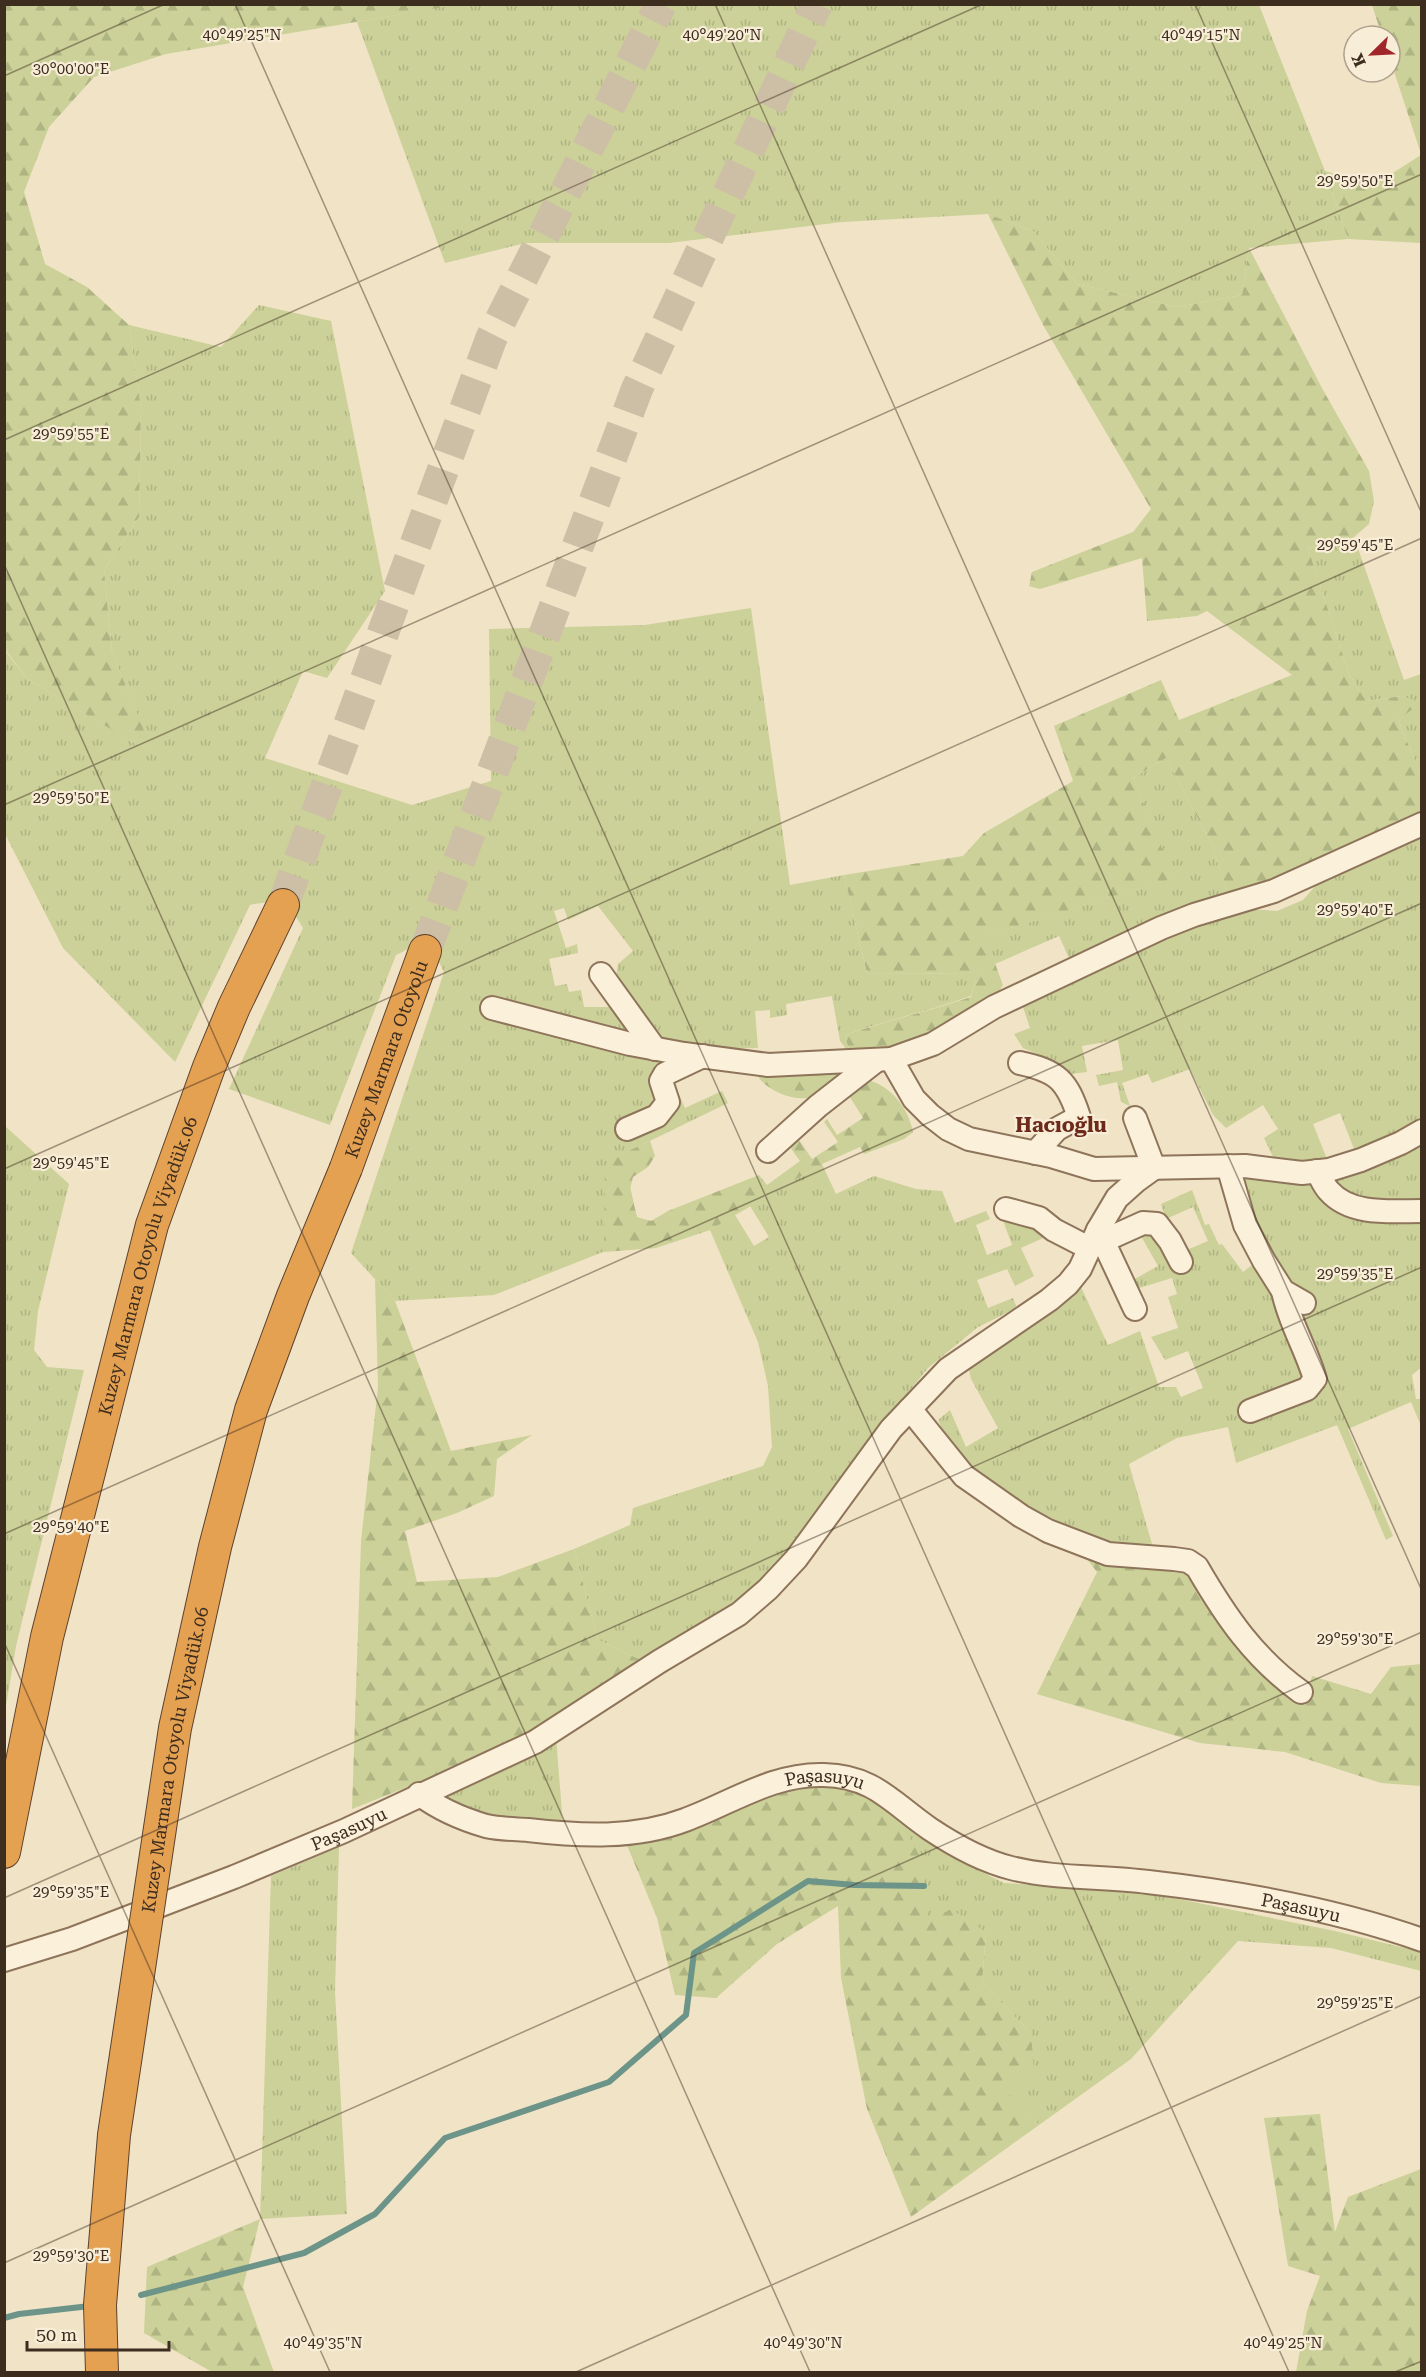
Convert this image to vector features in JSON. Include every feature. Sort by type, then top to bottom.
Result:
[{"type":"highway","name":"Kuzey Marmara Otoyolu Viyadük.06","points":[[4,1852],[47,1636],[152,1225],[209,1067],[234,1007],[283,904]]},
{"type":"highway","name":"Kuzey Marmara Otoyolu","points":[[346,1168],[426,951]]},
{"type":"highway","name":"Kuzey Marmara Otoyolu Viyadük.06","points":[[102,2373],[100,2305],[114,2135],[175,1728],[215,1546],[251,1410],[293,1296],[346,1168]]},
{"type":"street","points":[[492,1008],[655,1049],[768,1065],[884,1060],[933,1044],[994,1007],[1161,928],[1194,915],[1274,891],[1422,824]]},
{"type":"street","points":[[601,974],[655,1049]]},
{"type":"street","points":[[627,1130],[657,1116],[668,1102],[661,1081],[665,1074],[703,1056]]},
{"type":"street","points":[[768,1151],[818,1106],[884,1060]]},
{"type":"street","points":[[884,1060],[914,1099],[948,1128],[969,1138],[1094,1169],[1228,1166],[1302,1173],[1329,1170],[1381,1153],[1422,1131]]},
{"type":"street","points":[[1020,1063],[1044,1068],[1061,1080],[1072,1096],[1079,1117],[1057,1129],[1035,1153]]},
{"type":"street","points":[[1135,1118],[1155,1168]]},
{"type":"street","points":[[1228,1166],[1245,1225],[1283,1291],[1287,1310],[1315,1379],[1307,1389],[1250,1411]]},
{"type":"street","points":[[419,1794],[535,1742],[660,1661],[739,1614],[768,1589],[796,1559],[891,1429],[948,1369],[1049,1300],[1068,1284],[1097,1240],[1117,1198],[1136,1180],[1155,1168]]},
{"type":"street","points":[[1317,1171],[1328,1191],[1346,1205],[1374,1211],[1422,1212]]},
{"type":"street","points":[[1006,1209],[1039,1218],[1054,1230],[1097,1240],[1143,1223],[1157,1224],[1170,1241],[1181,1262]]},
{"type":"street","points":[[1097,1240],[1135,1309]]},
{"type":"street","points":[[1283,1291],[1304,1303]]},
{"type":"street","points":[[910,1409],[964,1476],[1021,1516],[1048,1531],[1108,1554],[1188,1561],[1197,1567],[1233,1625],[1273,1670],[1301,1692]]},
{"type":"street","name":"Paşasuyu","points":[[4,1960],[72,1939],[234,1877],[344,1831],[419,1794],[456,1815],[487,1826],[552,1833],[622,1834],[659,1828],[684,1820],[784,1778],[803,1774],[850,1777],[870,1784],[956,1844],[1009,1868],[1037,1873],[1147,1881],[1246,1896],[1379,1925],[1422,1940]]},
{"type":"green space","points":[[456,4],[1259,5],[1325,171],[1348,239],[1249,248],[1242,295],[1177,307],[1077,284],[1033,231],[988,214],[842,222],[669,243],[525,243],[445,263],[357,22]]},
{"type":"green space","points":[[4,5],[456,5],[166,54],[94,77],[49,127],[24,192],[45,264],[87,287],[129,325],[141,408],[139,517],[104,570],[112,652],[154,755],[27,679],[5,649]]},
{"type":"green space","points":[[1372,5],[1421,5],[1421,154],[1398,84],[1402,84],[1402,24],[1378,24]]},
{"type":"green space","points":[[1421,155],[1421,243],[1348,239],[1325,171],[1350,178],[1388,176]]},
{"type":"green space","points":[[988,214],[1033,231],[1077,284],[1177,307],[1242,295],[1249,248],[1323,390],[1369,471],[1374,501],[1369,524],[1354,537],[1308,548],[1349,674],[1366,701],[1402,696],[1421,703],[1398,720],[1421,775],[1421,814],[1230,899],[1211,843],[1166,758],[1133,778],[1174,878],[985,936],[1003,985],[994,999],[934,1033],[895,1048],[850,1054],[845,1035],[971,997],[977,974],[867,973],[844,875],[963,856],[984,833],[1073,781],[1054,726],[1161,680],[1179,720],[1292,675],[1207,611],[1197,616],[1147,621],[1142,558],[1040,589],[1029,586],[1032,572],[1133,532],[1151,509],[1043,325]]},
{"type":"green space","points":[[259,305],[331,321],[385,591],[327,678],[303,671],[265,758],[412,805],[491,781],[489,629],[645,625],[751,608],[790,885],[844,875],[867,973],[977,974],[971,996],[845,1035],[850,1054],[840,1041],[832,996],[786,1004],[787,1015],[770,1018],[770,1010],[755,1011],[758,1048],[703,1049],[661,1041],[615,983],[618,964],[633,951],[598,906],[568,920],[564,908],[554,911],[566,948],[577,944],[578,953],[549,959],[555,986],[567,984],[569,992],[581,990],[584,1007],[618,1007],[639,1039],[486,997],[481,1010],[580,1038],[708,1060],[671,1078],[685,1108],[722,1091],[728,1103],[623,1154],[641,1237],[494,1295],[395,1301],[351,1253],[444,972],[437,958],[410,948],[396,955],[330,1125],[229,1089],[303,928],[293,913],[275,903],[250,905],[175,1062],[63,948],[5,834],[4,649],[27,679],[153,754],[112,652],[104,570],[139,517],[141,408],[129,325],[221,347]]},
{"type":"green space","points":[[1354,537],[1404,680],[1421,674],[1421,775],[1398,720],[1420,703],[1402,696],[1366,701],[1349,674],[1308,548]]},
{"type":"green space","points":[[1166,758],[1211,843],[1230,899],[1069,958],[1059,936],[995,964],[984,936],[1173,878],[1133,778]]},
{"type":"green space","points":[[1421,824],[1421,1117],[1396,1135],[1354,1149],[1340,1113],[1313,1124],[1327,1159],[1275,1161],[1264,1138],[1278,1129],[1263,1105],[1226,1128],[1213,1115],[1190,1069],[1152,1083],[1148,1074],[1122,1083],[1130,1106],[1121,1102],[1117,1082],[1099,1086],[1096,1075],[1123,1070],[1118,1040],[1082,1046],[1087,1072],[1070,1074],[1054,1061],[1023,1048],[1014,1034],[1030,1028],[1023,1007],[1215,916],[1248,909],[1277,911],[1303,900],[1319,882]]},
{"type":"green space","points":[[759,1073],[839,1073],[839,1078],[815,1096],[798,1098],[790,1097],[769,1087],[759,1078]]},
{"type":"green space","points":[[862,1080],[880,1085],[895,1097],[907,1114],[913,1132],[904,1139],[864,1154],[860,1147],[822,1164],[710,1230],[656,1248],[604,1252],[605,1166],[626,1152],[650,1141],[655,1156],[648,1167],[633,1177],[630,1189],[637,1217],[651,1221],[668,1211],[759,1175],[767,1185],[800,1161],[790,1147],[799,1140],[812,1159],[838,1142],[824,1122],[827,1119],[837,1135],[863,1118],[848,1094]]},
{"type":"green space","points":[[5,1126],[69,1184],[38,1311],[34,1350],[47,1367],[84,1370],[16,1646],[5,1712]]},
{"type":"green space","points":[[1421,1146],[1422,1367],[1412,1375],[1416,1399],[1421,1399],[1421,1426],[1411,1402],[1348,1429],[1393,1536],[1386,1540],[1337,1425],[1236,1463],[1228,1427],[1177,1438],[1129,1464],[1152,1544],[1117,1543],[1084,1534],[1003,1494],[950,1447],[938,1420],[950,1410],[966,1447],[998,1428],[971,1379],[968,1365],[1080,1285],[1108,1345],[1140,1331],[1159,1387],[1176,1387],[1181,1397],[1203,1388],[1188,1351],[1165,1360],[1151,1337],[1178,1328],[1168,1297],[1177,1294],[1172,1278],[1136,1289],[1131,1281],[1158,1266],[1137,1229],[1145,1228],[1182,1252],[1208,1241],[1193,1207],[1166,1219],[1161,1204],[1192,1190],[1205,1225],[1209,1224],[1219,1245],[1222,1244],[1243,1272],[1256,1262],[1307,1371],[1292,1391],[1238,1412],[1239,1417],[1317,1392],[1243,1193],[1242,1173],[1307,1182],[1336,1179],[1380,1166]]},
{"type":"green space","points":[[822,1164],[836,1194],[874,1176],[916,1189],[942,1191],[955,1223],[986,1211],[990,1219],[976,1225],[987,1255],[1012,1245],[1001,1215],[1052,1234],[1021,1248],[1034,1276],[1015,1286],[1007,1269],[977,1280],[988,1308],[1013,1298],[1017,1308],[978,1327],[928,1368],[884,1422],[797,1542],[744,1596],[722,1613],[643,1661],[598,1640],[574,1549],[630,1525],[633,1508],[763,1466],[772,1447],[768,1386],[758,1342],[710,1230],[735,1215],[754,1246],[769,1237],[750,1206]]},
{"type":"green space","points":[[375,1279],[395,1301],[451,1451],[532,1435],[497,1459],[494,1496],[457,1513],[405,1531],[417,1582],[498,1577],[574,1549],[598,1640],[643,1661],[550,1720],[468,1763],[352,1809],[361,1541],[378,1387]]},
{"type":"green space","points":[[1079,1549],[1188,1567],[1306,1698],[1312,1676],[1371,1694],[1391,1667],[1421,1664],[1421,1786],[1381,1783],[1285,1752],[1200,1743],[1037,1694],[1097,1572]]},
{"type":"green space","points":[[556,1737],[563,1825],[454,1811],[442,1795]]},
{"type":"green space","points":[[783,1783],[854,1785],[880,1801],[905,1829],[919,1855],[929,1921],[951,1909],[986,1932],[982,1983],[1031,2033],[1034,2069],[1006,2091],[1039,2125],[911,2217],[867,2109],[841,1978],[838,1906],[777,1944],[716,1998],[675,1995],[657,1918],[624,1838]]},
{"type":"green space","points":[[880,1801],[974,1868],[1004,1883],[1118,1890],[1174,1898],[1335,1931],[1421,1952],[1421,1971],[1331,1948],[1238,1941],[1131,2059],[1039,2125],[1005,2091],[1031,2033],[982,1983],[986,1932],[929,1922]]},
{"type":"green space","points":[[339,1847],[335,1991],[347,2214],[260,2219],[271,1876]]},
{"type":"green space","points":[[1320,2114],[1335,2232],[1348,2197],[1421,2169],[1421,2372],[1296,2372],[1307,2311],[1320,2276],[1288,2266],[1264,2118]]},
{"type":"green space","points":[[260,2219],[243,2287],[274,2372],[212,2372],[144,2333],[147,2267]]},
{"type":"waterway","points":[[141,2295],[304,2253],[375,2214],[445,2138],[609,2082],[686,2015],[694,1953],[808,1881],[854,1885],[924,1886]]},
{"type":"waterway","points":[[4,2318],[19,2314],[90,2306]]},
{"type":"tunnel","points":[[283,905],[491,339],[661,4]]},
{"type":"tunnel","points":[[425,951],[637,389],[817,4]]},
{"type":"district","name":"Hacıoğlu","points":[[1061,1125]]}]
